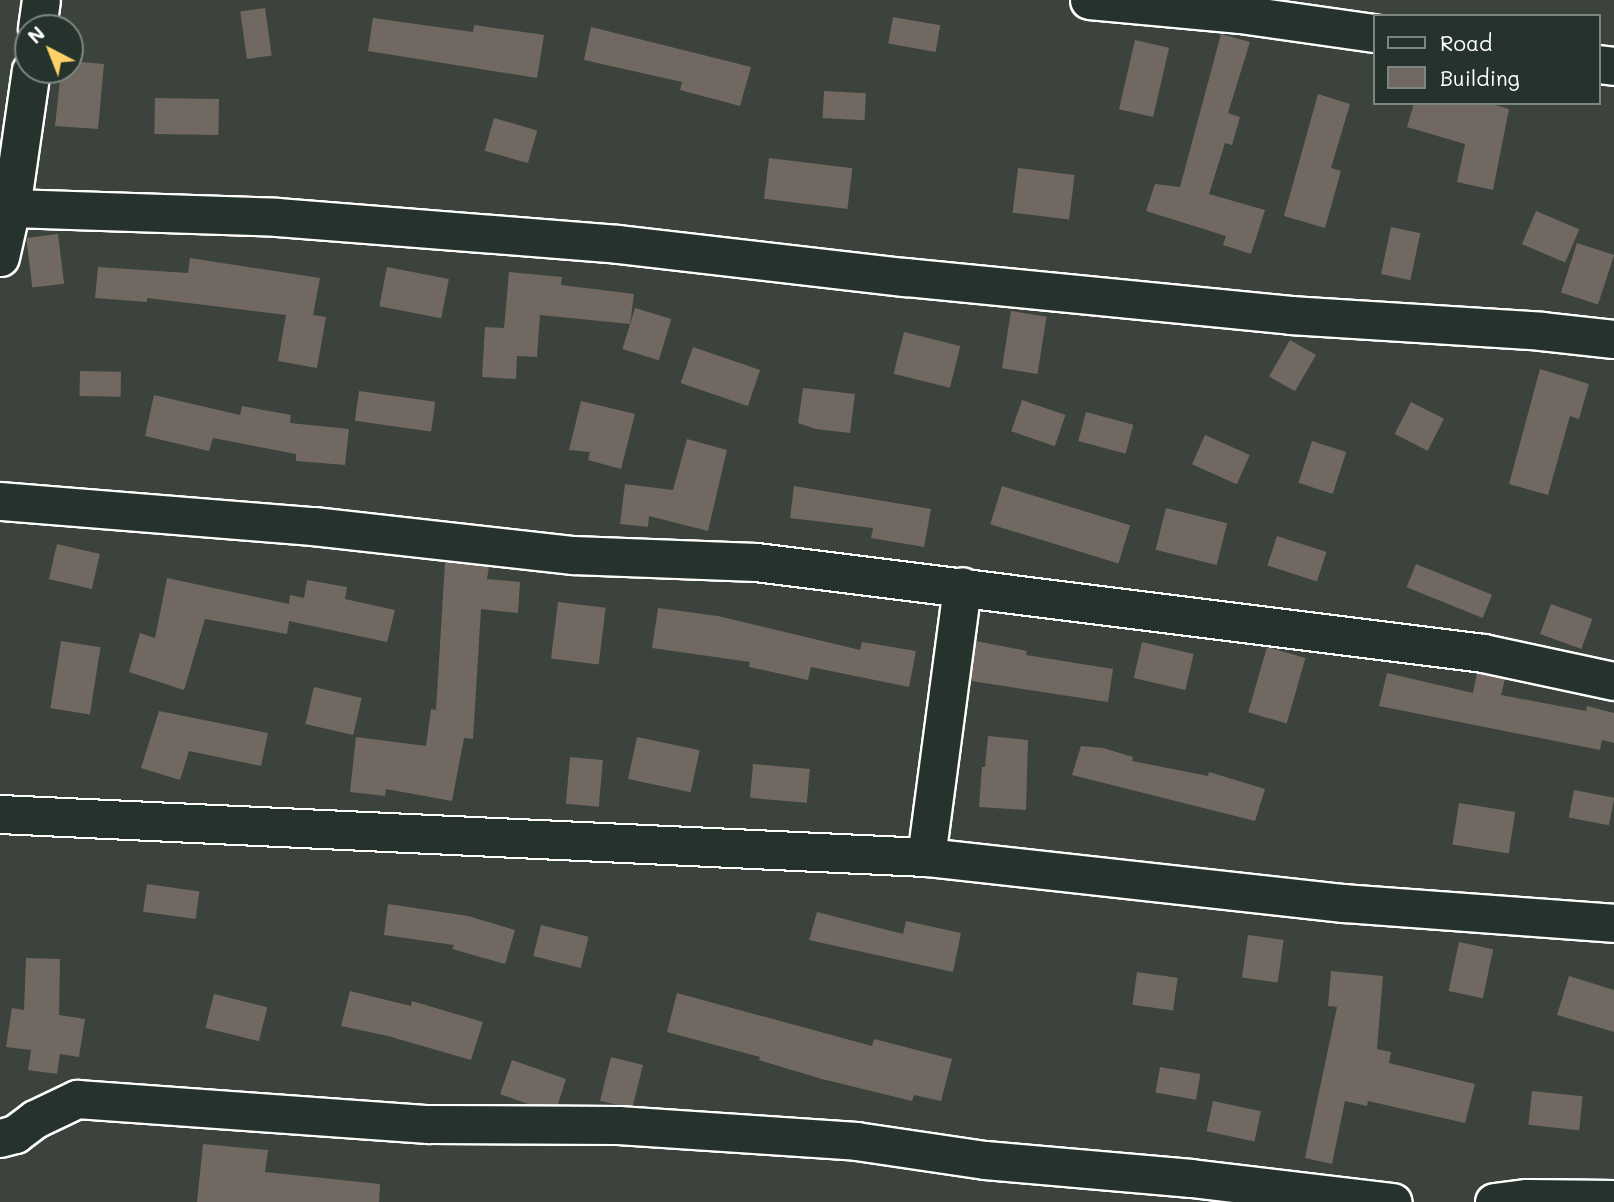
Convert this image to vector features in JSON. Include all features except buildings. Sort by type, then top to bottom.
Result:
[{"type":"street","points":[[1089,0],[1240,14],[1372,33]]},
{"type":"street","points":[[0,257],[11,208],[29,84]]},
{"type":"street","points":[[11,208],[278,217],[591,242],[905,277],[1290,315],[1614,339]]},
{"type":"street","points":[[0,501],[313,526],[573,555],[756,562],[1483,653],[1614,681]]},
{"type":"street","points":[[926,857],[962,586]]},
{"type":"street","points":[[0,814],[926,857],[1343,903],[1614,923]]},
{"type":"street","points":[[0,1138],[15,1135],[35,1119],[77,1099],[428,1124],[618,1125],[856,1141],[985,1160],[1191,1178],[1393,1202]]},
{"type":"street","points":[[1494,1202],[1527,1198],[1614,1199]]}]
